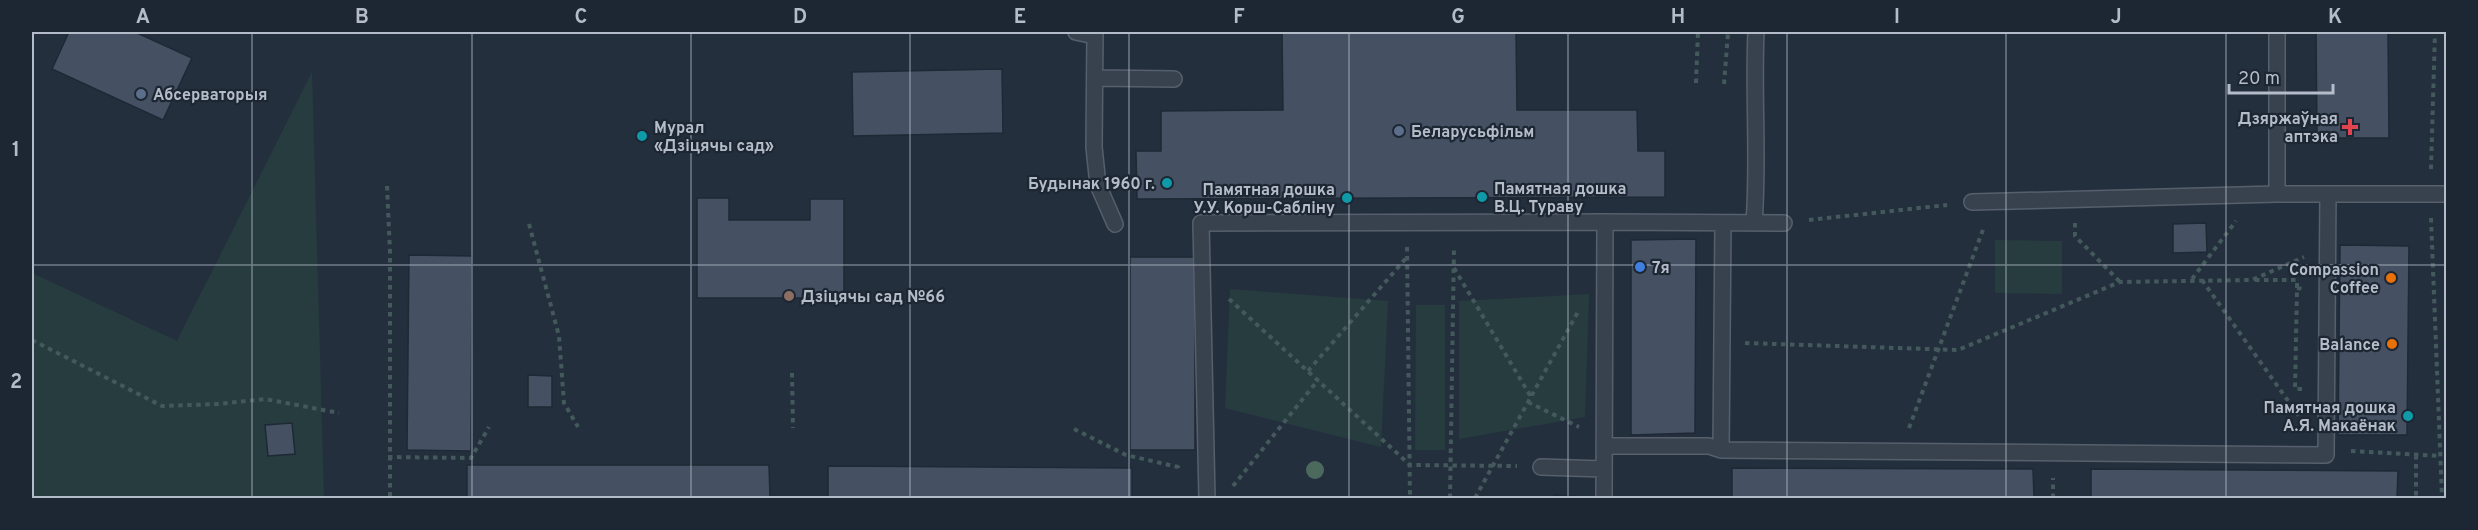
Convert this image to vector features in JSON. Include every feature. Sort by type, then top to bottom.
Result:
[{"type":"lane","points":[[1076,32],[1095,34],[1094,147],[1098,185],[1114,224]]},
{"type":"lane","points":[[1754,223],[1756,195],[1753,84],[1756,32]]},
{"type":"lane","points":[[2277,32],[2277,194]]},
{"type":"lane","points":[[1096,78],[1174,80]]},
{"type":"lane","points":[[1972,202],[2257,194],[2446,194]]},
{"type":"lane","points":[[1604,446],[1709,446],[1721,450],[2326,454],[2328,194]]},
{"type":"lane","points":[[1604,498],[1605,222]]},
{"type":"lane","points":[[1207,498],[1201,223],[1784,223]]},
{"type":"lane","points":[[1721,450],[1723,223]]},
{"type":"lane","points":[[1542,467],[1604,469]]},
{"type":"path","points":[[1696,83],[1698,32]]},
{"type":"path","points":[[1724,84],[1728,32]]},
{"type":"path","points":[[2435,32],[2430,194],[2442,498]]},
{"type":"path","points":[[387,186],[390,252],[388,457],[390,498]]},
{"type":"path","points":[[2192,280],[2257,194]]},
{"type":"path","points":[[1900,451],[1994,201]]},
{"type":"path","points":[[1784,223],[1972,202]]},
{"type":"path","points":[[1450,498],[1455,222]]},
{"type":"path","points":[[1406,223],[1410,498]]},
{"type":"path","points":[[529,224],[559,336],[564,403],[578,428]]},
{"type":"path","points":[[2075,236],[2120,282]]},
{"type":"path","points":[[2252,280],[2327,248]]},
{"type":"path","points":[[1308,371],[1407,257]]},
{"type":"path","points":[[1454,267],[1531,397]]},
{"type":"path","points":[[1202,274],[1410,465],[1542,467]]},
{"type":"path","points":[[2202,280],[2326,454],[2330,450],[2440,456]]},
{"type":"path","points":[[1722,342],[1958,350],[2120,282],[2297,280],[2297,288]]},
{"type":"path","points":[[1475,498],[1582,304]]},
{"type":"path","points":[[32,340],[162,406],[219,404],[265,399],[339,413]]},
{"type":"path","points":[[792,373],[793,428]]},
{"type":"path","points":[[1230,489],[1318,380]]},
{"type":"path","points":[[388,457],[471,458],[489,428]]},
{"type":"path","points":[[1074,429],[1126,455],[1178,467],[1179,478]]},
{"type":"path","points":[[2416,454],[2416,498]]},
{"type":"green space","points":[[312,72],[324,498],[32,498],[32,273],[177,341]]},
{"type":"green space","points":[[1995,240],[2062,241],[2062,294],[1995,293]]},
{"type":"green space","points":[[1230,289],[1388,301],[1381,447],[1225,408]]},
{"type":"green space","points":[[1589,294],[1585,417],[1459,439],[1459,301]]},
{"type":"green space","points":[[1416,305],[1445,305],[1445,450],[1415,450]]},
{"type":"building","name":"Абсерваторыя","points":[[69,32],[135,32],[192,58],[163,120],[52,69]]},
{"type":"building","name":"Беларусьфільм","points":[[1282,32],[1516,32],[1517,110],[1637,110],[1638,151],[1665,151],[1665,197],[1137,199],[1136,151],[1161,151],[1161,111],[1283,110]]},
{"type":"building","points":[[2316,32],[2388,32],[2389,138],[2317,138]]},
{"type":"building","points":[[1002,69],[1003,133],[853,136],[852,72]]},
{"type":"building","points":[[697,198],[729,198],[729,220],[810,220],[810,199],[844,199],[844,298],[697,298]]},
{"type":"building","points":[[2206,223],[2207,252],[2173,253],[2173,224]]},
{"type":"building","points":[[1696,239],[1695,433],[1631,435],[1631,240]]},
{"type":"building","points":[[2340,245],[2409,246],[2407,435],[2338,435]]},
{"type":"building","points":[[409,255],[472,256],[471,451],[407,450]]},
{"type":"building","points":[[1130,257],[1195,257],[1195,450],[1130,450]]},
{"type":"building","points":[[528,375],[552,376],[552,407],[528,407]]},
{"type":"building","points":[[292,423],[295,454],[268,456],[265,425]]},
{"type":"building","points":[[467,465],[769,465],[770,498],[467,498]]},
{"type":"building","points":[[828,466],[1132,468],[1132,498],[828,498]]},
{"type":"building","points":[[1732,468],[2033,469],[2034,498],[1732,498]]},
{"type":"building","points":[[2091,469],[2398,471],[2397,498],[2091,498]]},
{"type":"building","points":[[1554,495],[1601,498],[1553,498]]},
{"type":"place","name":"Абсерваторыя","points":[[141,94]]},
{"type":"place","name":"Дзяржаўная аптэка","points":[[2350,127]]},
{"type":"place","name":"Беларусьфільм","points":[[1399,131]]},
{"type":"place","name":"Мурал «Дзіцячы сад»","points":[[642,136]]},
{"type":"place","name":"Будынак 1960 г.","points":[[1167,183]]},
{"type":"place","name":"Памятная дошка В.Ц. Тураву","points":[[1482,197]]},
{"type":"place","name":"Памятная дошка У.У. Корш-Сабліну","points":[[1347,198]]},
{"type":"place","name":"7я","points":[[1640,267]]},
{"type":"place","name":"Compassion Coffee","points":[[2391,278]]},
{"type":"place","name":"Дзіцячы сад №66","points":[[789,296]]},
{"type":"place","name":"Balance","points":[[2392,344]]},
{"type":"place","name":"Памятная дошка А.Я. Макаёнак","points":[[2408,416]]}]
